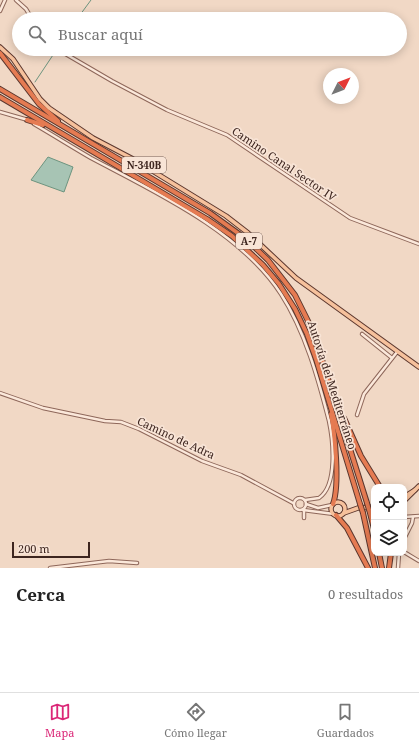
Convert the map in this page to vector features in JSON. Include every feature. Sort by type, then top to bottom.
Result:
[{"type":"highway","points":[[0,53],[39,104],[74,133]]},
{"type":"highway","name":"Autovía del Mediterráneo","points":[[0,89],[210,213],[236,231],[259,251],[284,280],[301,306],[313,331],[372,520]]},
{"type":"highway","name":"Autovía del Mediterráneo","points":[[0,97],[207,219],[232,236],[254,255],[279,284],[295,309],[307,334],[324,385],[359,506],[363,513],[375,568]]},
{"type":"highway","points":[[27,120],[61,133]]},
{"type":"highway","points":[[330,383],[353,439],[378,484]]},
{"type":"highway","points":[[324,385],[336,440],[335,496],[333,505]]},
{"type":"highway","points":[[335,515],[347,528],[368,568]]},
{"type":"highway","points":[[380,556],[382,568]]},
{"type":"highway","points":[[389,568],[390,556]]},
{"type":"main road","name":"N-340B","points":[[0,47],[13,59],[40,99],[49,108],[93,138],[133,159],[226,216],[296,278],[419,367]]},
{"type":"main road","points":[[407,495],[419,486]]},
{"type":"main road","points":[[407,498],[419,486]]},
{"type":"main road","points":[[359,506],[342,514],[335,515],[332,511],[333,505],[339,502],[344,505],[359,506],[371,508]]},
{"type":"main road","points":[[342,514],[345,511],[344,505]]},
{"type":"street","points":[[0,11],[5,0]]},
{"type":"street","points":[[16,0],[28,12]]},
{"type":"street","name":"Camino Canal Sector IV","points":[[69,56],[167,110],[227,135],[350,218],[419,244]]},
{"type":"street","points":[[0,112],[27,120],[91,158],[141,184],[229,239],[257,264],[280,293],[291,311],[306,346],[331,431],[332,460],[328,489],[319,498],[305,500],[297,498],[294,503],[296,509],[335,515]]},
{"type":"street","points":[[362,334],[392,358]]},
{"type":"street","points":[[357,415],[364,394],[397,352]]},
{"type":"street","name":"Camino de Adra","points":[[0,393],[43,408],[105,421],[121,422],[167,442],[202,461],[231,470],[294,503]]},
{"type":"street","points":[[304,518],[303,510],[306,504],[305,500]]},
{"type":"street","points":[[306,504],[318,508],[333,505]]},
{"type":"street","points":[[407,516],[419,516]]},
{"type":"street","points":[[407,533],[412,522],[412,517]]},
{"type":"street","points":[[407,554],[419,561]]},
{"type":"street","points":[[398,568],[399,556]]},
{"type":"street","points":[[50,568],[109,561],[138,563]]},
{"type":"shaded area","points":[[48,157],[73,167],[64,192],[31,180]]},
{"type":"waterway","points":[[82,12],[91,0]]},
{"type":"waterway","points":[[35,82],[52,56]]}]
